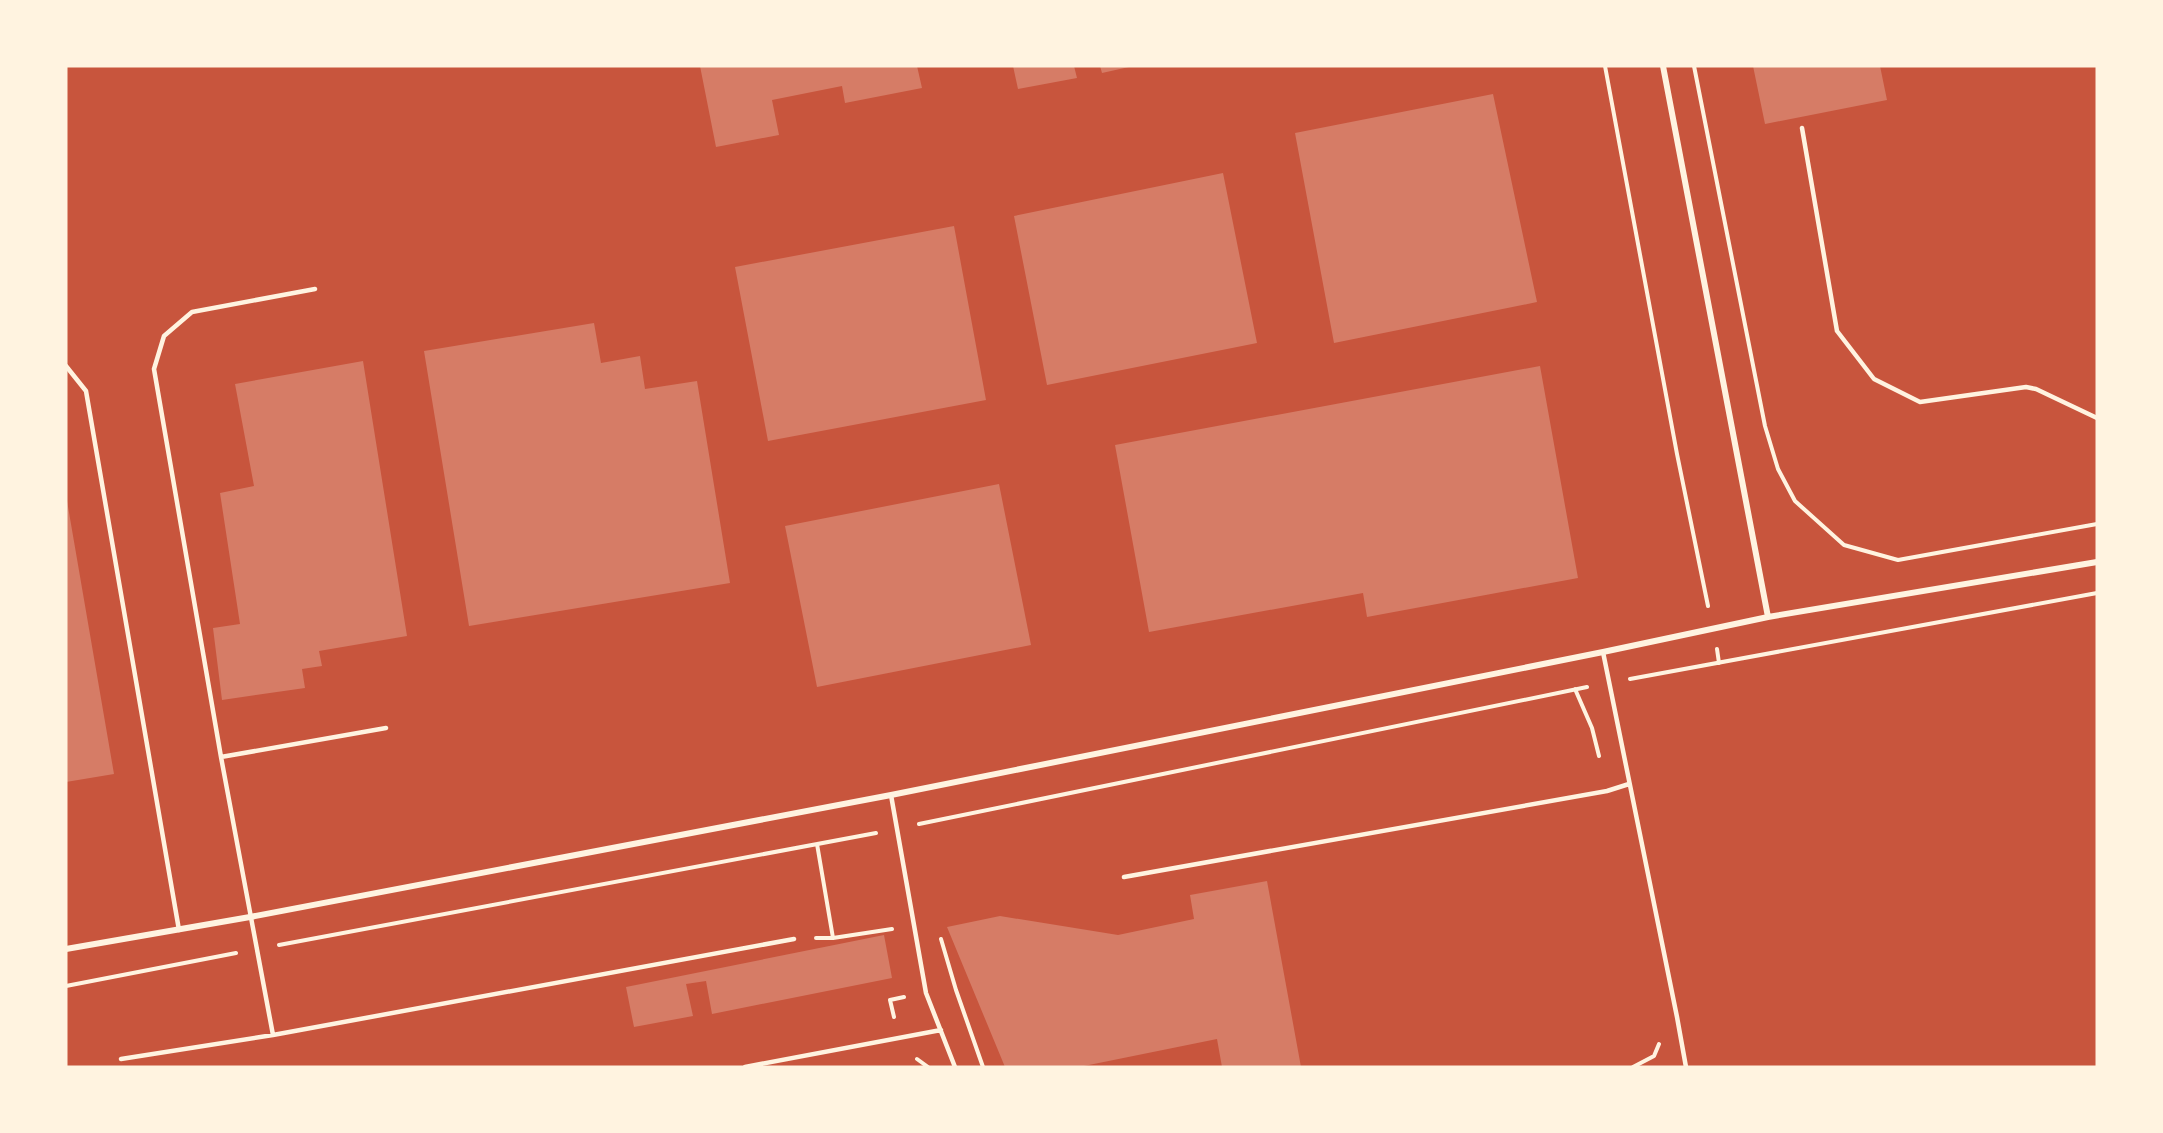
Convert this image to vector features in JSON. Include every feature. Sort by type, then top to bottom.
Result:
[{"type":"street","points":[[1663,66],[1768,617]]},
{"type":"street","points":[[66,950],[891,795],[1603,652],[1713,627],[2097,562]]},
{"type":"lane","points":[[1802,128],[1837,331],[1874,379],[1920,402],[2026,387],[2036,389],[2097,418]]},
{"type":"lane","points":[[273,1035],[221,757],[154,369],[164,336],[192,312],[315,289]]},
{"type":"lane","points":[[66,366],[86,391],[179,930]]},
{"type":"lane","points":[[1603,652],[1686,1067]]},
{"type":"lane","points":[[221,757],[386,728]]},
{"type":"lane","points":[[1124,877],[1607,790],[1629,784]]},
{"type":"lane","points":[[891,795],[927,993],[955,1067]]},
{"type":"lane","points":[[121,1059],[273,1035],[794,939]]},
{"type":"lane","points":[[745,1067],[941,1030]]},
{"type":"path","points":[[1605,66],[1677,454],[1719,663],[2097,593]]},
{"type":"path","points":[[1694,66],[1765,426],[1779,469],[1795,501],[1844,545],[1898,560],[2097,524]]},
{"type":"path","points":[[817,844],[833,938]]},
{"type":"path","points":[[1634,1067],[1654,1056],[1662,1039]]},
{"type":"building","points":[[700,66],[917,66],[922,88],[845,103],[842,86],[772,100],[779,135],[716,147]]},
{"type":"building","points":[[1013,66],[1074,66],[1077,78],[1018,89]]},
{"type":"building","points":[[1100,66],[1129,66],[1129,67],[1102,73]]},
{"type":"building","points":[[1753,66],[1880,66],[1887,100],[1765,124]]},
{"type":"building","points":[[1493,94],[1537,302],[1334,343],[1295,133]]},
{"type":"building","points":[[1223,173],[1257,343],[1047,385],[1014,216]]},
{"type":"building","points":[[954,226],[986,400],[768,441],[735,267]]},
{"type":"building","points":[[594,323],[601,363],[640,356],[645,389],[697,381],[730,583],[469,626],[424,351]]},
{"type":"building","points":[[363,361],[407,636],[319,651],[322,666],[302,669],[305,688],[222,700],[213,628],[240,624],[220,493],[254,486],[235,384]]},
{"type":"building","points":[[1540,366],[1578,578],[1367,617],[1363,593],[1149,632],[1115,445]]},
{"type":"building","points":[[999,484],[1031,645],[817,687],[785,526]]},
{"type":"building","points":[[66,495],[114,774],[66,782]]},
{"type":"building","points":[[1267,881],[1301,1067],[1222,1067],[1217,1039],[1079,1067],[1005,1067],[947,927],[1000,916],[1118,935],[1194,919],[1190,895]]},
{"type":"building","points":[[884,935],[892,978],[712,1014],[706,981],[686,984],[693,1016],[634,1027],[626,987]]}]
